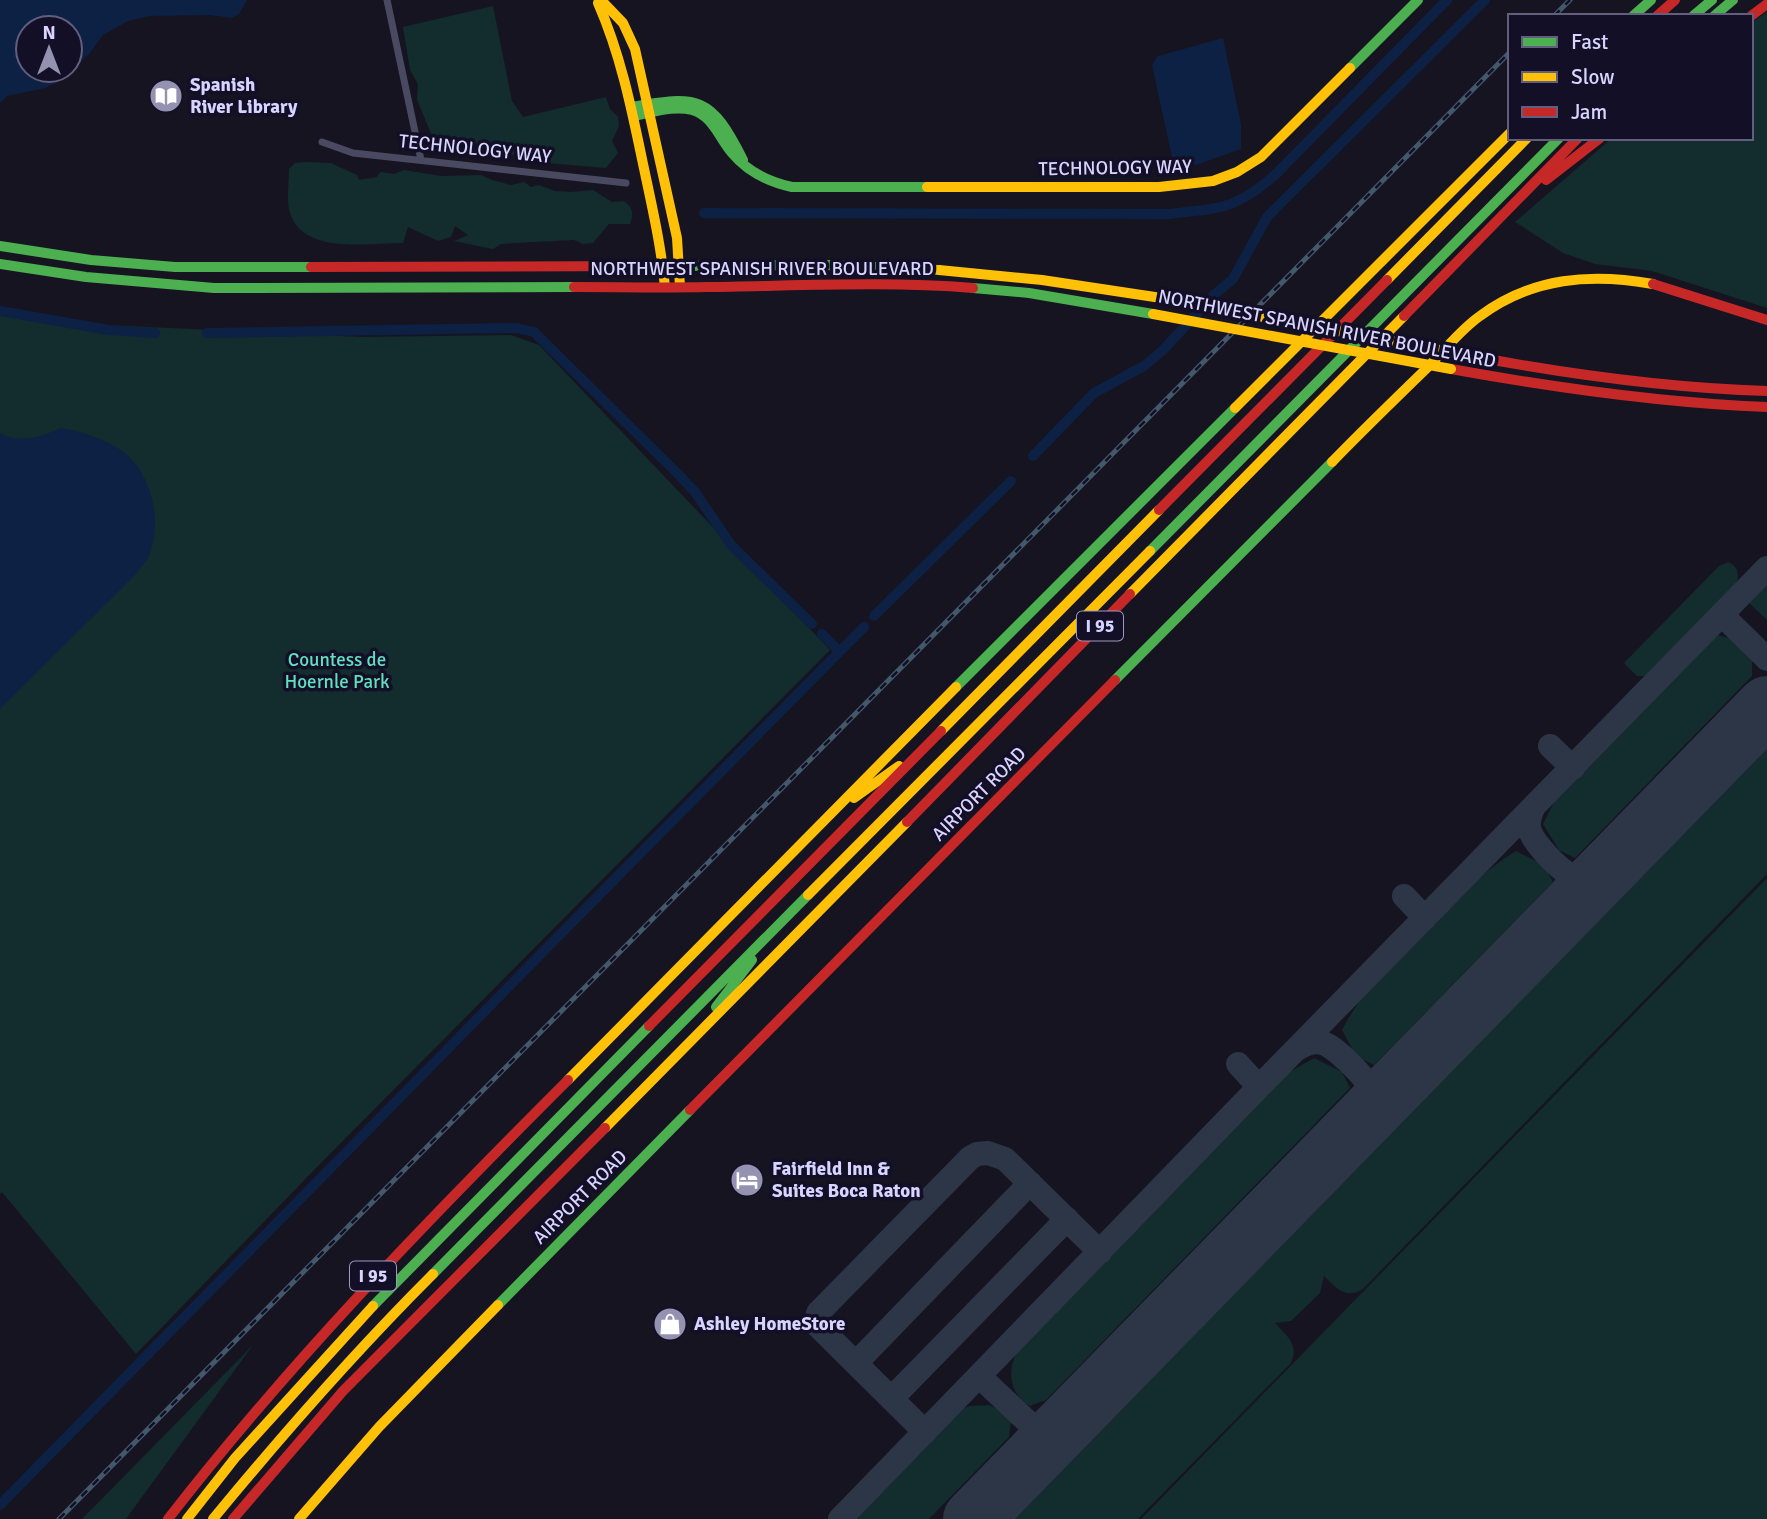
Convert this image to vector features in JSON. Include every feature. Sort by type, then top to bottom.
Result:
[{"type":"main road","points":[[599,0],[623,23],[630,36],[650,108],[677,238],[680,287]]},
{"type":"main road","points":[[599,0],[615,40],[632,112],[663,265],[664,287]]},
{"type":"main road","name":"TECHNOLOGY WAY","points":[[632,112],[683,98],[706,104],[722,119],[746,166],[769,181],[801,187],[1193,186],[1212,183],[1239,172],[1261,157],[1418,0]]},
{"type":"main road","points":[[1635,14],[1651,0]]},
{"type":"main road","points":[[1659,14],[1675,0]]},
{"type":"main road","points":[[1695,14],[1712,0]]},
{"type":"main road","points":[[1716,14],[1733,0]]},
{"type":"main road","name":"I 95","points":[[167,1519],[288,1369],[375,1274],[823,820],[1508,135]]},
{"type":"main road","points":[[187,1519],[234,1458],[355,1324],[1525,140]]},
{"type":"main road","points":[[213,1519],[274,1444],[354,1354],[1557,140]]},
{"type":"main road","name":"I 95","points":[[233,1519],[285,1455],[344,1391],[687,1046],[1576,140]]},
{"type":"main road","points":[[1513,206],[1597,140]]},
{"type":"main road","name":"NORTHWEST SPANISH RIVER BOULEVARD","points":[[0,246],[91,260],[175,267],[831,265],[943,268],[1058,280],[1615,380],[1689,388],[1767,391]]},
{"type":"main road","name":"NORTHWEST SPANISH RIVER BOULEVARD","points":[[0,264],[86,277],[189,287],[324,289],[680,287],[837,283],[932,285],[1029,293],[1604,396],[1711,406],[1767,407]]},
{"type":"main road","points":[[174,286],[175,267]]},
{"type":"main road","points":[[189,287],[190,267]]},
{"type":"main road","name":"AIRPORT ROAD","points":[[299,1519],[416,1388],[1297,496],[1479,316],[1532,288],[1568,279],[1608,276],[1663,286],[1767,320]]},
{"type":"main road","points":[[823,820],[928,746]]},
{"type":"main road","points":[[687,1046],[779,923]]},
{"type":"street","points":[[387,0],[421,160]]},
{"type":"street","name":"TECHNOLOGY WAY","points":[[322,142],[353,153],[625,183]]},
{"type":"green space","points":[[493,6],[512,101],[523,117],[606,97],[610,109],[618,117],[619,126],[612,141],[618,153],[606,168],[535,162],[508,153],[487,157],[465,155],[433,138],[417,100],[418,84],[410,70],[403,27]]},
{"type":"green space","points":[[1767,12],[1767,308],[1652,271],[1595,264],[1563,253],[1515,222],[1610,140],[1753,140],[1753,22]]},
{"type":"green space","points":[[295,163],[331,163],[357,175],[359,180],[377,177],[380,172],[394,174],[404,170],[441,176],[481,175],[511,185],[524,182],[531,187],[539,185],[555,191],[593,190],[612,202],[624,201],[631,208],[632,217],[630,224],[609,224],[593,243],[583,244],[574,240],[501,244],[493,249],[454,241],[468,235],[455,226],[451,237],[438,241],[408,227],[403,243],[339,244],[308,235],[297,226],[290,213],[289,169]]},
{"type":"green space","name":"Countess de Hoernle Park","points":[[0,308],[84,324],[362,337],[511,335],[539,345],[830,650],[317,1167],[136,1354],[2,1192],[0,1194]]},
{"type":"green space","points":[[1728,562],[1735,567],[1738,574],[1734,589],[1649,676],[1637,676],[1624,663],[1719,566]]},
{"type":"green space","points":[[1767,580],[1767,620],[1747,601]]},
{"type":"green space","points":[[1717,635],[1733,639],[1752,657],[1752,676],[1575,858],[1559,850],[1543,824],[1557,796],[1710,637]]},
{"type":"green space","points":[[1767,748],[1767,874],[1363,1289],[1346,1293],[1324,1276],[1320,1293],[1291,1321],[1275,1323],[1293,1346],[1290,1364],[1138,1519],[1012,1519]]},
{"type":"green space","points":[[1516,851],[1544,865],[1553,882],[1374,1065],[1356,1056],[1342,1030],[1368,991],[1399,955],[1455,900],[1490,869]]},
{"type":"green space","points":[[1767,878],[1767,1519],[1141,1519]]},
{"type":"green space","points":[[1314,1058],[1342,1072],[1350,1088],[1046,1400],[1030,1406],[1023,1401],[1014,1388],[1011,1374],[1017,1351],[1117,1243],[1286,1074]]},
{"type":"green space","points":[[253,1345],[126,1519],[82,1519]]},
{"type":"green space","points":[[989,1405],[1005,1413],[1011,1420],[1009,1437],[929,1519],[848,1519],[957,1412],[969,1406]]},
{"type":"water","points":[[0,0],[247,0],[239,14],[232,18],[210,15],[150,16],[128,21],[103,35],[84,59],[84,14],[14,14],[14,84],[54,84],[7,96],[0,103]]},
{"type":"water","points":[[1223,38],[1241,124],[1241,149],[1196,165],[1172,157],[1152,65],[1158,56]]},
{"type":"water","points":[[60,428],[103,441],[126,454],[135,464],[149,488],[152,501],[155,515],[153,543],[149,556],[136,574],[0,709],[0,433],[22,439]]},
{"type":"waterway","points":[[704,213],[1169,214],[1227,205],[1250,195],[1276,174],[1447,0]]},
{"type":"waterway","points":[[1033,456],[1094,393],[1144,366],[1163,350],[1215,294],[1233,279],[1267,217],[1485,0]]},
{"type":"waterway","points":[[0,311],[109,330],[155,333]]},
{"type":"waterway","points":[[207,333],[517,328],[534,332],[678,474],[695,492],[731,545],[812,624]]},
{"type":"waterway","points":[[874,616],[1011,481]]},
{"type":"waterway","points":[[0,1505],[864,627]]},
{"type":"waterway","points":[[822,634],[839,651]]},
{"type":"taxiway","points":[[840,1519],[1767,568]]},
{"type":"taxiway","points":[[1722,615],[1767,659]]},
{"type":"taxiway","points":[[1550,746],[1573,768]]},
{"type":"taxiway","points":[[1534,806],[1529,821],[1531,833],[1553,861],[1579,878],[1591,878],[1603,873]]},
{"type":"taxiway","points":[[1564,871],[1573,888],[1569,907]]},
{"type":"taxiway","points":[[1404,896],[1425,918]]},
{"type":"taxiway","points":[[1297,1049],[1310,1043],[1323,1043],[1350,1063],[1370,1089],[1367,1116]]},
{"type":"taxiway","points":[[1238,1064],[1259,1087]]},
{"type":"taxiway","points":[[1365,1079],[1383,1085],[1401,1081]]},
{"type":"taxiway","points":[[925,1432],[816,1324],[818,1313],[970,1158],[977,1154],[988,1153],[1005,1159],[1100,1252]]},
{"type":"taxiway","points":[[856,1363],[1030,1183]]},
{"type":"taxiway","points":[[892,1398],[1067,1219]]},
{"type":"taxiway","points":[[979,1376],[1048,1441]]},
{"type":"runway","points":[[973,1519],[1767,706]]},
{"type":"railway","points":[[1556,14],[1570,0]]},
{"type":"railway","points":[[59,1519],[1508,54]]},
{"type":"traffic: fast","points":[[1350,68],[1418,0]]},
{"type":"traffic: fast","points":[[1635,14],[1651,0]]},
{"type":"traffic: fast","points":[[1695,14],[1712,0]]},
{"type":"traffic: fast","points":[[1716,14],[1733,0]]},
{"type":"traffic: fast","points":[[631,107],[673,101],[700,105],[722,123],[743,160]]},
{"type":"traffic: fast","points":[[633,116],[677,108],[699,113],[710,122],[744,165],[767,179],[792,187],[927,187]]},
{"type":"traffic: fast","points":[[1150,551],[1557,140]]},
{"type":"traffic: fast","points":[[0,246],[91,260],[175,267],[311,267]]},
{"type":"traffic: fast","points":[[0,264],[86,277],[214,288],[574,287]]},
{"type":"traffic: fast","points":[[655,266],[831,265],[939,270]]},
{"type":"traffic: fast","points":[[973,288],[1029,293],[1153,314]]},
{"type":"traffic: fast","points":[[956,687],[1235,408]]},
{"type":"traffic: fast","points":[[1115,680],[1332,462]]},
{"type":"traffic: fast","points":[[433,1274],[808,895]]},
{"type":"traffic: fast","points":[[716,1007],[752,960]]},
{"type":"traffic: fast","points":[[373,1306],[649,1026]]},
{"type":"traffic: fast","points":[[498,1305],[690,1110]]},
{"type":"traffic: slow","points":[[601,0],[623,23],[635,49],[677,238],[680,287]]},
{"type":"traffic: slow","points":[[598,3],[613,41],[629,100],[655,223],[665,287]]},
{"type":"traffic: slow","points":[[927,187],[1159,187],[1213,181],[1237,172],[1261,157],[1350,68]]},
{"type":"traffic: slow","points":[[1235,408],[1508,135]]},
{"type":"traffic: slow","points":[[1387,280],[1525,140]]},
{"type":"traffic: slow","points":[[939,270],[1042,280],[1168,299]]},
{"type":"traffic: slow","points":[[1332,462],[1466,328],[1500,303],[1521,293],[1563,281],[1607,279],[1653,284]]},
{"type":"traffic: slow","points":[[1168,299],[1466,355]]},
{"type":"traffic: slow","points":[[1153,314],[1451,369]]},
{"type":"traffic: slow","points":[[1130,594],[1404,316]]},
{"type":"traffic: slow","points":[[941,731],[1159,510]]},
{"type":"traffic: slow","points":[[808,895],[1150,551]]},
{"type":"traffic: slow","points":[[568,1080],[956,687]]},
{"type":"traffic: slow","points":[[854,798],[899,766]]},
{"type":"traffic: slow","points":[[605,1128],[907,822]]},
{"type":"traffic: slow","points":[[213,1519],[320,1394],[433,1274]]},
{"type":"traffic: slow","points":[[299,1519],[379,1427],[498,1305]]},
{"type":"traffic: slow","points":[[187,1519],[235,1458],[373,1306]]},
{"type":"traffic: jam","points":[[1659,14],[1675,0]]},
{"type":"traffic: jam","points":[[1753,14],[1767,4]]},
{"type":"traffic: jam","points":[[1404,316],[1576,140]]},
{"type":"traffic: jam","points":[[1546,180],[1597,140]]},
{"type":"traffic: jam","points":[[311,267],[655,266]]},
{"type":"traffic: jam","points":[[1159,510],[1387,280]]},
{"type":"traffic: jam","points":[[574,287],[873,284],[973,288]]},
{"type":"traffic: jam","points":[[1653,284],[1767,320]]},
{"type":"traffic: jam","points":[[1466,355],[1616,379],[1767,391]]},
{"type":"traffic: jam","points":[[1451,369],[1608,394],[1767,407]]},
{"type":"traffic: jam","points":[[907,822],[1130,594]]},
{"type":"traffic: jam","points":[[690,1110],[1115,680]]},
{"type":"traffic: jam","points":[[649,1026],[941,731]]},
{"type":"traffic: jam","points":[[168,1519],[311,1348],[463,1186],[568,1080]]},
{"type":"traffic: jam","points":[[233,1519],[343,1391],[605,1128]]},
{"type":"place","name":"Spanish River Library","points":[[166,96]]},
{"type":"place","name":"Fairfield Inn & Suites Boca Raton","points":[[747,1180]]},
{"type":"place","name":"Ashley HomeStore","points":[[670,1324]]}]
